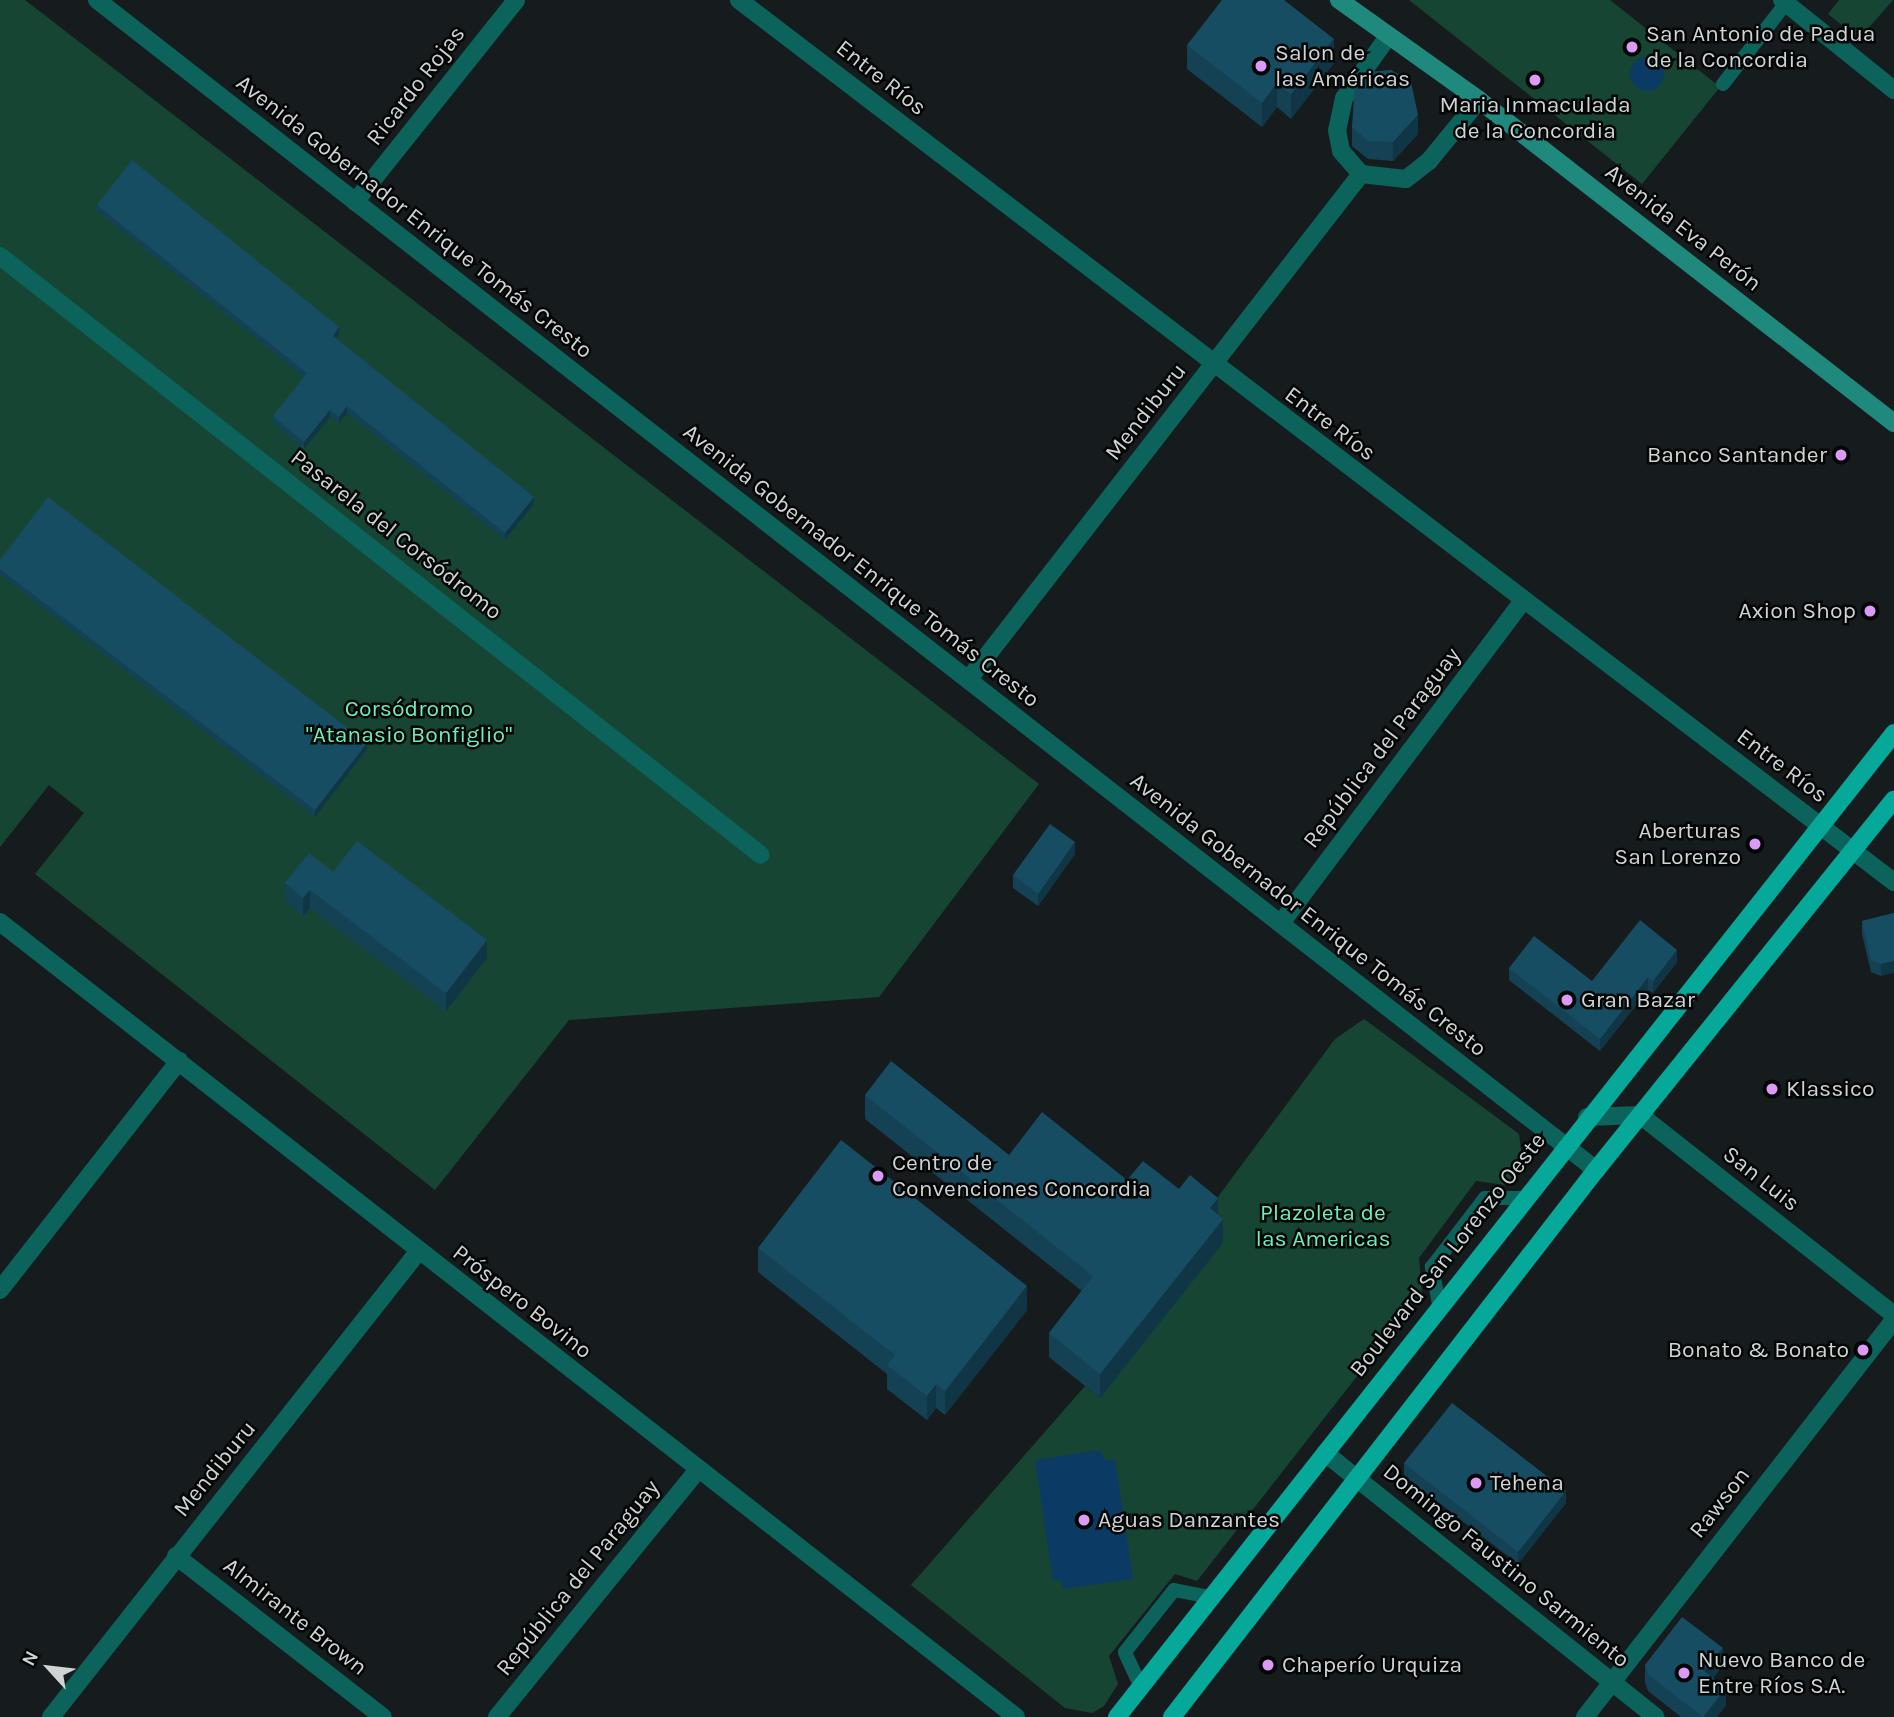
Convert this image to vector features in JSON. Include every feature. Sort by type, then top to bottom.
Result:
[{"type":"main road","name":"Avenida Eva Perón","points":[[1339,0],[1387,38],[1479,100],[1894,424]]},
{"type":"main road","name":"Boulevard San Lorenzo Oeste","points":[[1118,1717],[1522,1198],[1894,733]]},
{"type":"main road","points":[[1172,1717],[1595,1170],[1894,800]]},
{"type":"street","name":"Avenida Gobernador Enrique Tomás Cresto","points":[[97,0],[1595,1170]]},
{"type":"street","name":"Ricardo Rojas","points":[[355,202],[516,0]]},
{"type":"street","name":"Entre Ríos","points":[[739,0],[1522,602],[1894,882]]},
{"type":"street","points":[[1784,1],[1894,90]]},
{"type":"street","points":[[1387,38],[1344,98],[1337,130],[1341,151],[1361,174],[1406,179],[1429,161],[1479,100]]},
{"type":"street","name":"Mendiburu","points":[[968,680],[1361,174]]},
{"type":"street","name":"Pasarela del Corsódromo","points":[[0,256],[761,855]]},
{"type":"street","name":"República del Paraguay","points":[[1281,923],[1522,602]]},
{"type":"street","name":"Próspero Bovino","points":[[0,922],[418,1252],[1016,1717]]},
{"type":"street","points":[[0,1290],[179,1061]]},
{"type":"street","points":[[1587,1117],[1640,1115]]},
{"type":"street","name":"San Luis","points":[[1640,1115],[1894,1317]]},
{"type":"street","name":"Mendiburu","points":[[51,1717],[418,1252]]},
{"type":"street","name":"Rawson","points":[[1586,1717],[1894,1317]]},
{"type":"street","name":"Domingo Faustino Sarmiento","points":[[1325,1452],[1656,1717]]},
{"type":"street","name":"República del Paraguay","points":[[497,1717],[698,1470]]},
{"type":"street","name":"Almirante Brown","points":[[176,1556],[383,1717]]},
{"type":"lane","points":[[1723,84],[1784,1]]},
{"type":"lane","points":[[1439,1304],[1432,1267],[1485,1198],[1522,1198]]},
{"type":"lane","points":[[1141,1687],[1125,1652],[1133,1641],[1174,1590],[1212,1597]]},
{"type":"green space","name":"Corsódromo \"Atanasio Bonfiglio\"","points":[[0,0],[25,0],[1039,784],[879,997],[569,1020],[435,1190],[35,874],[84,813],[49,785],[0,847]]},
{"type":"green space","points":[[1409,0],[1610,0],[1720,87],[1642,184]]},
{"type":"green space","points":[[1839,0],[1893,0],[1859,39],[1828,14]]},
{"type":"green space","name":"Plazoleta de las Americas","points":[[1364,1019],[1519,1134],[1523,1167],[1505,1185],[1476,1181],[1419,1258],[1422,1293],[1197,1581],[1175,1574],[1109,1656],[1118,1684],[1104,1706],[1092,1713],[1065,1708],[911,1585],[1085,1386],[1100,1398],[1222,1243],[1206,1213],[1335,1039]]},
{"type":"water","points":[[1647,57],[1659,62],[1664,74],[1659,86],[1647,91],[1635,86],[1630,74],[1635,62]]},
{"type":"water","name":"Aguas Danzantes","points":[[1100,1450],[1105,1461],[1115,1459],[1133,1579],[1063,1589],[1062,1580],[1053,1581],[1035,1460]]},
{"type":"building","name":"Salon de las Américas","points":[[1222,0],[1284,0],[1334,39],[1291,94],[1277,83],[1262,103],[1187,45]]},
{"type":"building","points":[[1391,70],[1411,82],[1418,115],[1393,142],[1368,141],[1352,127],[1355,84],[1368,72]]},
{"type":"building","points":[[132,160],[339,327],[333,336],[534,497],[505,533],[347,406],[339,417],[330,410],[304,442],[273,416],[307,373],[97,205]]},
{"type":"building","points":[[48,497],[367,743],[315,810],[0,569],[0,560]]},
{"type":"building","points":[[1050,824],[1075,842],[1038,894],[1013,875]]},
{"type":"building","points":[[357,841],[487,940],[446,993],[310,890],[303,898],[285,883],[309,853],[333,872]]},
{"type":"building","points":[[1894,913],[1894,961],[1881,964],[1871,960],[1862,921]]},
{"type":"building","points":[[1640,920],[1677,950],[1653,981],[1648,977],[1600,1039],[1509,968],[1534,936],[1592,981]]},
{"type":"building","points":[[891,1061],[1009,1155],[1042,1112],[1127,1180],[1143,1161],[1179,1189],[1190,1175],[1218,1198],[1210,1208],[1223,1219],[1100,1374],[1049,1333],[1093,1276],[865,1095]]},
{"type":"building","points":[[841,1140],[1027,1286],[945,1391],[936,1384],[927,1396],[887,1365],[895,1355],[758,1248]]},
{"type":"building","name":"Tehena","points":[[1452,1403],[1566,1491],[1518,1552],[1404,1463]]},
{"type":"building","points":[[1682,1617],[1723,1648],[1704,1671],[1726,1688],[1703,1717],[1648,1674],[1645,1665]]},
{"type":"place","name":"San Antonio de Padua de la Concordia","points":[[1632,47]]},
{"type":"place","name":"Salon de las Américas","points":[[1261,66]]},
{"type":"place","name":"Maria Inmaculada de la Concordia","points":[[1535,80]]},
{"type":"place","name":"Banco Santander","points":[[1841,455]]},
{"type":"place","name":"Axion Shop","points":[[1870,611]]},
{"type":"place","name":"Aberturas San Lorenzo","points":[[1755,844]]},
{"type":"place","name":"Gran Bazar","points":[[1567,1000]]},
{"type":"place","name":"Klassico","points":[[1772,1089]]},
{"type":"place","name":"Centro de Convenciones Concordia","points":[[878,1176]]},
{"type":"place","name":"Bonato & Bonato","points":[[1863,1350]]},
{"type":"place","name":"Tehena","points":[[1476,1483]]},
{"type":"place","name":"Aguas Danzantes","points":[[1084,1520]]},
{"type":"place","name":"Chaperío Urquiza","points":[[1268,1665]]},
{"type":"place","name":"Nuevo Banco de Entre Ríos S.A.","points":[[1684,1673]]}]
